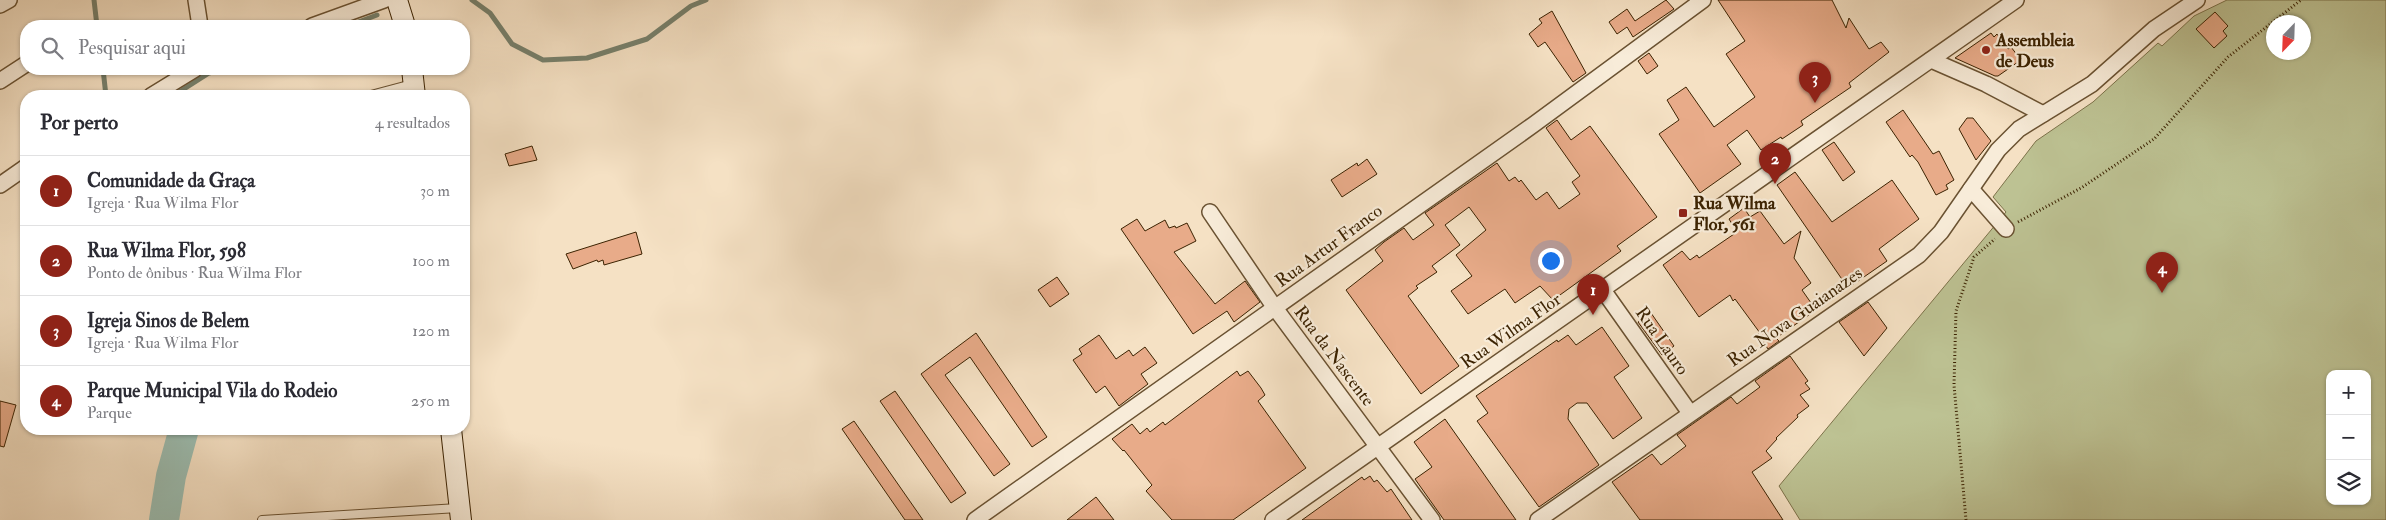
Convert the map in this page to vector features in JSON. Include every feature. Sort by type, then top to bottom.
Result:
[{"type":"street","points":[[0,5],[9,0]]},
{"type":"street","points":[[196,0],[199,20]]},
{"type":"street","points":[[329,20],[384,0]]},
{"type":"street","points":[[397,0],[403,20]]},
{"type":"street","name":"Rua Artur Franco","points":[[975,520],[1533,125],[1703,0]]},
{"type":"street","name":"Rua Wilma Flor","points":[[1273,520],[2016,0]]},
{"type":"street","name":"Rua Nova Guaianazes","points":[[1538,520],[1919,255],[1941,232],[2007,140],[2019,129],[2092,84],[2154,29],[2197,0]]},
{"type":"street","points":[[1931,60],[1986,84],[2043,114]]},
{"type":"street","points":[[0,81],[20,68]]},
{"type":"street","points":[[161,90],[185,75]]},
{"type":"street","points":[[1,182],[20,171]]},
{"type":"street","points":[[1971,189],[2006,229]]},
{"type":"street","name":"Rua da Nascente","points":[[1210,212],[1275,308],[1432,520]]},
{"type":"street","name":"Rua Lauro","points":[[1603,290],[1690,413]]},
{"type":"street","points":[[452,435],[461,514]]},
{"type":"lane","points":[[389,90],[414,83]]},
{"type":"lane","points":[[262,520],[461,514]]},
{"type":"path","points":[[1966,520],[1954,386],[1956,311],[1974,257],[2006,229],[2081,188],[2154,139],[2228,57],[2301,0]]},
{"type":"green space","points":[[2227,0],[2386,0],[2386,520],[1800,520],[1779,486],[2006,212],[1993,197],[2036,141],[2093,102],[2158,43],[2162,46],[2194,16]]},
{"type":"building","points":[[1666,0],[1674,9],[1633,37],[1627,27],[1617,34],[1609,22],[1627,9],[1635,21]]},
{"type":"building","points":[[1718,0],[1832,0],[1846,28],[1849,18],[1869,49],[1881,42],[1889,52],[1849,83],[1851,87],[1801,121],[1803,125],[1782,139],[1781,137],[1761,150],[1747,130],[1727,145],[1741,164],[1700,193],[1659,134],[1679,120],[1667,100],[1686,87],[1714,127],[1755,97],[1726,54],[1745,41]]},
{"type":"building","points":[[1552,11],[1586,73],[1573,82],[1545,42],[1538,47],[1529,34],[1542,23],[1539,19]]},
{"type":"building","points":[[2215,12],[2228,26],[2223,31],[2227,36],[2214,48],[2196,29]]},
{"type":"building","points":[[1991,33],[1994,37],[1997,34],[2008,49],[2011,47],[2021,60],[1998,76],[1995,76],[1955,58]]},
{"type":"building","points":[[1649,53],[1658,66],[1647,74],[1638,61]]},
{"type":"building","points":[[1903,110],[1933,154],[1939,151],[1954,180],[1946,185],[1948,189],[1936,195],[1918,162],[1912,155],[1910,157],[1886,122]]},
{"type":"building","points":[[1967,118],[1973,118],[1991,141],[1976,160],[1959,129]]},
{"type":"building","points":[[1557,120],[1571,140],[1590,126],[1657,217],[1617,246],[1621,251],[1553,300],[1540,286],[1515,303],[1505,289],[1468,314],[1451,291],[1472,276],[1456,255],[1486,230],[1469,207],[1445,225],[1460,245],[1432,266],[1437,272],[1416,286],[1418,288],[1408,296],[1459,366],[1421,394],[1346,290],[1383,261],[1375,250],[1384,242],[1404,228],[1413,240],[1434,225],[1425,213],[1497,163],[1509,181],[1515,177],[1519,182],[1521,180],[1536,200],[1547,192],[1559,209],[1580,194],[1572,182],[1580,176],[1546,128]]},
{"type":"building","points":[[1834,142],[1855,172],[1843,181],[1822,150]]},
{"type":"building","points":[[532,146],[537,160],[509,166],[505,154]]},
{"type":"building","points":[[1367,159],[1377,174],[1342,197],[1331,180],[1357,163],[1358,166]]},
{"type":"building","points":[[1795,172],[1832,222],[1892,180],[1919,219],[1879,249],[1887,261],[1848,288],[1777,185]]},
{"type":"building","points":[[1744,208],[1750,217],[1760,211],[1784,244],[1801,231],[1794,258],[1811,283],[1802,290],[1816,310],[1776,338],[1779,341],[1768,349],[1758,334],[1760,333],[1730,295],[1699,317],[1663,265],[1682,251],[1690,260],[1697,255],[1699,258],[1737,232],[1729,219]]},
{"type":"building","points":[[1137,219],[1145,231],[1165,220],[1169,228],[1175,226],[1176,228],[1187,223],[1196,241],[1174,252],[1215,304],[1245,281],[1260,302],[1234,322],[1227,311],[1193,334],[1121,229]]},
{"type":"building","points":[[636,232],[642,254],[604,265],[603,260],[598,262],[597,260],[573,269],[566,254]]},
{"type":"building","points":[[1057,277],[1069,294],[1050,307],[1038,290]]},
{"type":"building","points":[[1868,302],[1887,328],[1864,356],[1839,322]]},
{"type":"building","points":[[1651,313],[1674,346],[1662,355],[1638,322]]},
{"type":"building","points":[[1602,327],[1629,366],[1614,377],[1642,418],[1613,439],[1587,403],[1577,403],[1569,409],[1568,419],[1599,465],[1539,507],[1477,421],[1488,413],[1476,396],[1557,340],[1558,342],[1568,335],[1576,345]]},
{"type":"building","points":[[976,333],[1047,437],[1032,447],[970,357],[945,375],[1010,464],[994,476],[921,374]]},
{"type":"building","points":[[1099,335],[1116,359],[1129,350],[1133,356],[1145,347],[1157,363],[1141,374],[1148,384],[1119,406],[1105,386],[1096,393],[1073,360],[1082,354],[1079,349]]},
{"type":"building","points":[[1790,356],[1808,381],[1805,383],[1810,389],[1800,395],[1809,406],[1797,415],[1798,417],[1776,438],[1766,451],[1772,458],[1752,472],[1783,520],[1640,520],[1612,482],[1652,454],[1661,465],[1686,446],[1677,435],[1731,397],[1737,404],[1760,387],[1755,381]]},
{"type":"building","points":[[1237,371],[1240,376],[1248,371],[1261,388],[1265,395],[1258,401],[1306,468],[1233,520],[1172,520],[1146,491],[1152,485],[1124,450],[1112,439],[1132,424],[1140,434],[1147,428],[1150,432],[1163,422],[1165,425]]},
{"type":"building","points":[[895,391],[966,493],[951,503],[880,401]]},
{"type":"building","points":[[0,401],[16,405],[4,447],[0,446]]},
{"type":"building","points":[[1445,419],[1516,520],[1444,520],[1415,479],[1432,467],[1414,442]]},
{"type":"building","points":[[854,421],[923,520],[905,520],[842,429]]},
{"type":"building","points":[[1370,476],[1374,482],[1377,480],[1387,492],[1391,489],[1412,520],[1302,520],[1362,477],[1364,480]]},
{"type":"building","points":[[1096,497],[1114,520],[1067,520]]},
{"type":"waterway","points":[[94,0],[96,20]]},
{"type":"waterway","points":[[472,0],[490,13],[512,44],[543,60],[587,58],[647,39],[691,6],[706,0]]},
{"type":"waterway","points":[[364,20],[377,15]]},
{"type":"waterway","points":[[104,75],[105,90]]},
{"type":"waterway","points":[[182,90],[206,75]]},
{"type":"waterway","points":[[164,520],[171,476],[182,435]]},
{"type":"place","name":"Assembleia de Deus","points":[[1986,50]]},
{"type":"place","name":"Igreja Sinos de Belem","points":[[1815,103]]},
{"type":"place","name":"Rua Wilma Flor, 598","points":[[1775,184]]},
{"type":"place","name":"Rua Wilma Flor, 561","points":[[1683,213]]},
{"type":"place","name":"Parque Municipal Vila do Rodeio","points":[[2162,293]]},
{"type":"place","name":"Comunidade da Graça","points":[[1593,315]]}]
